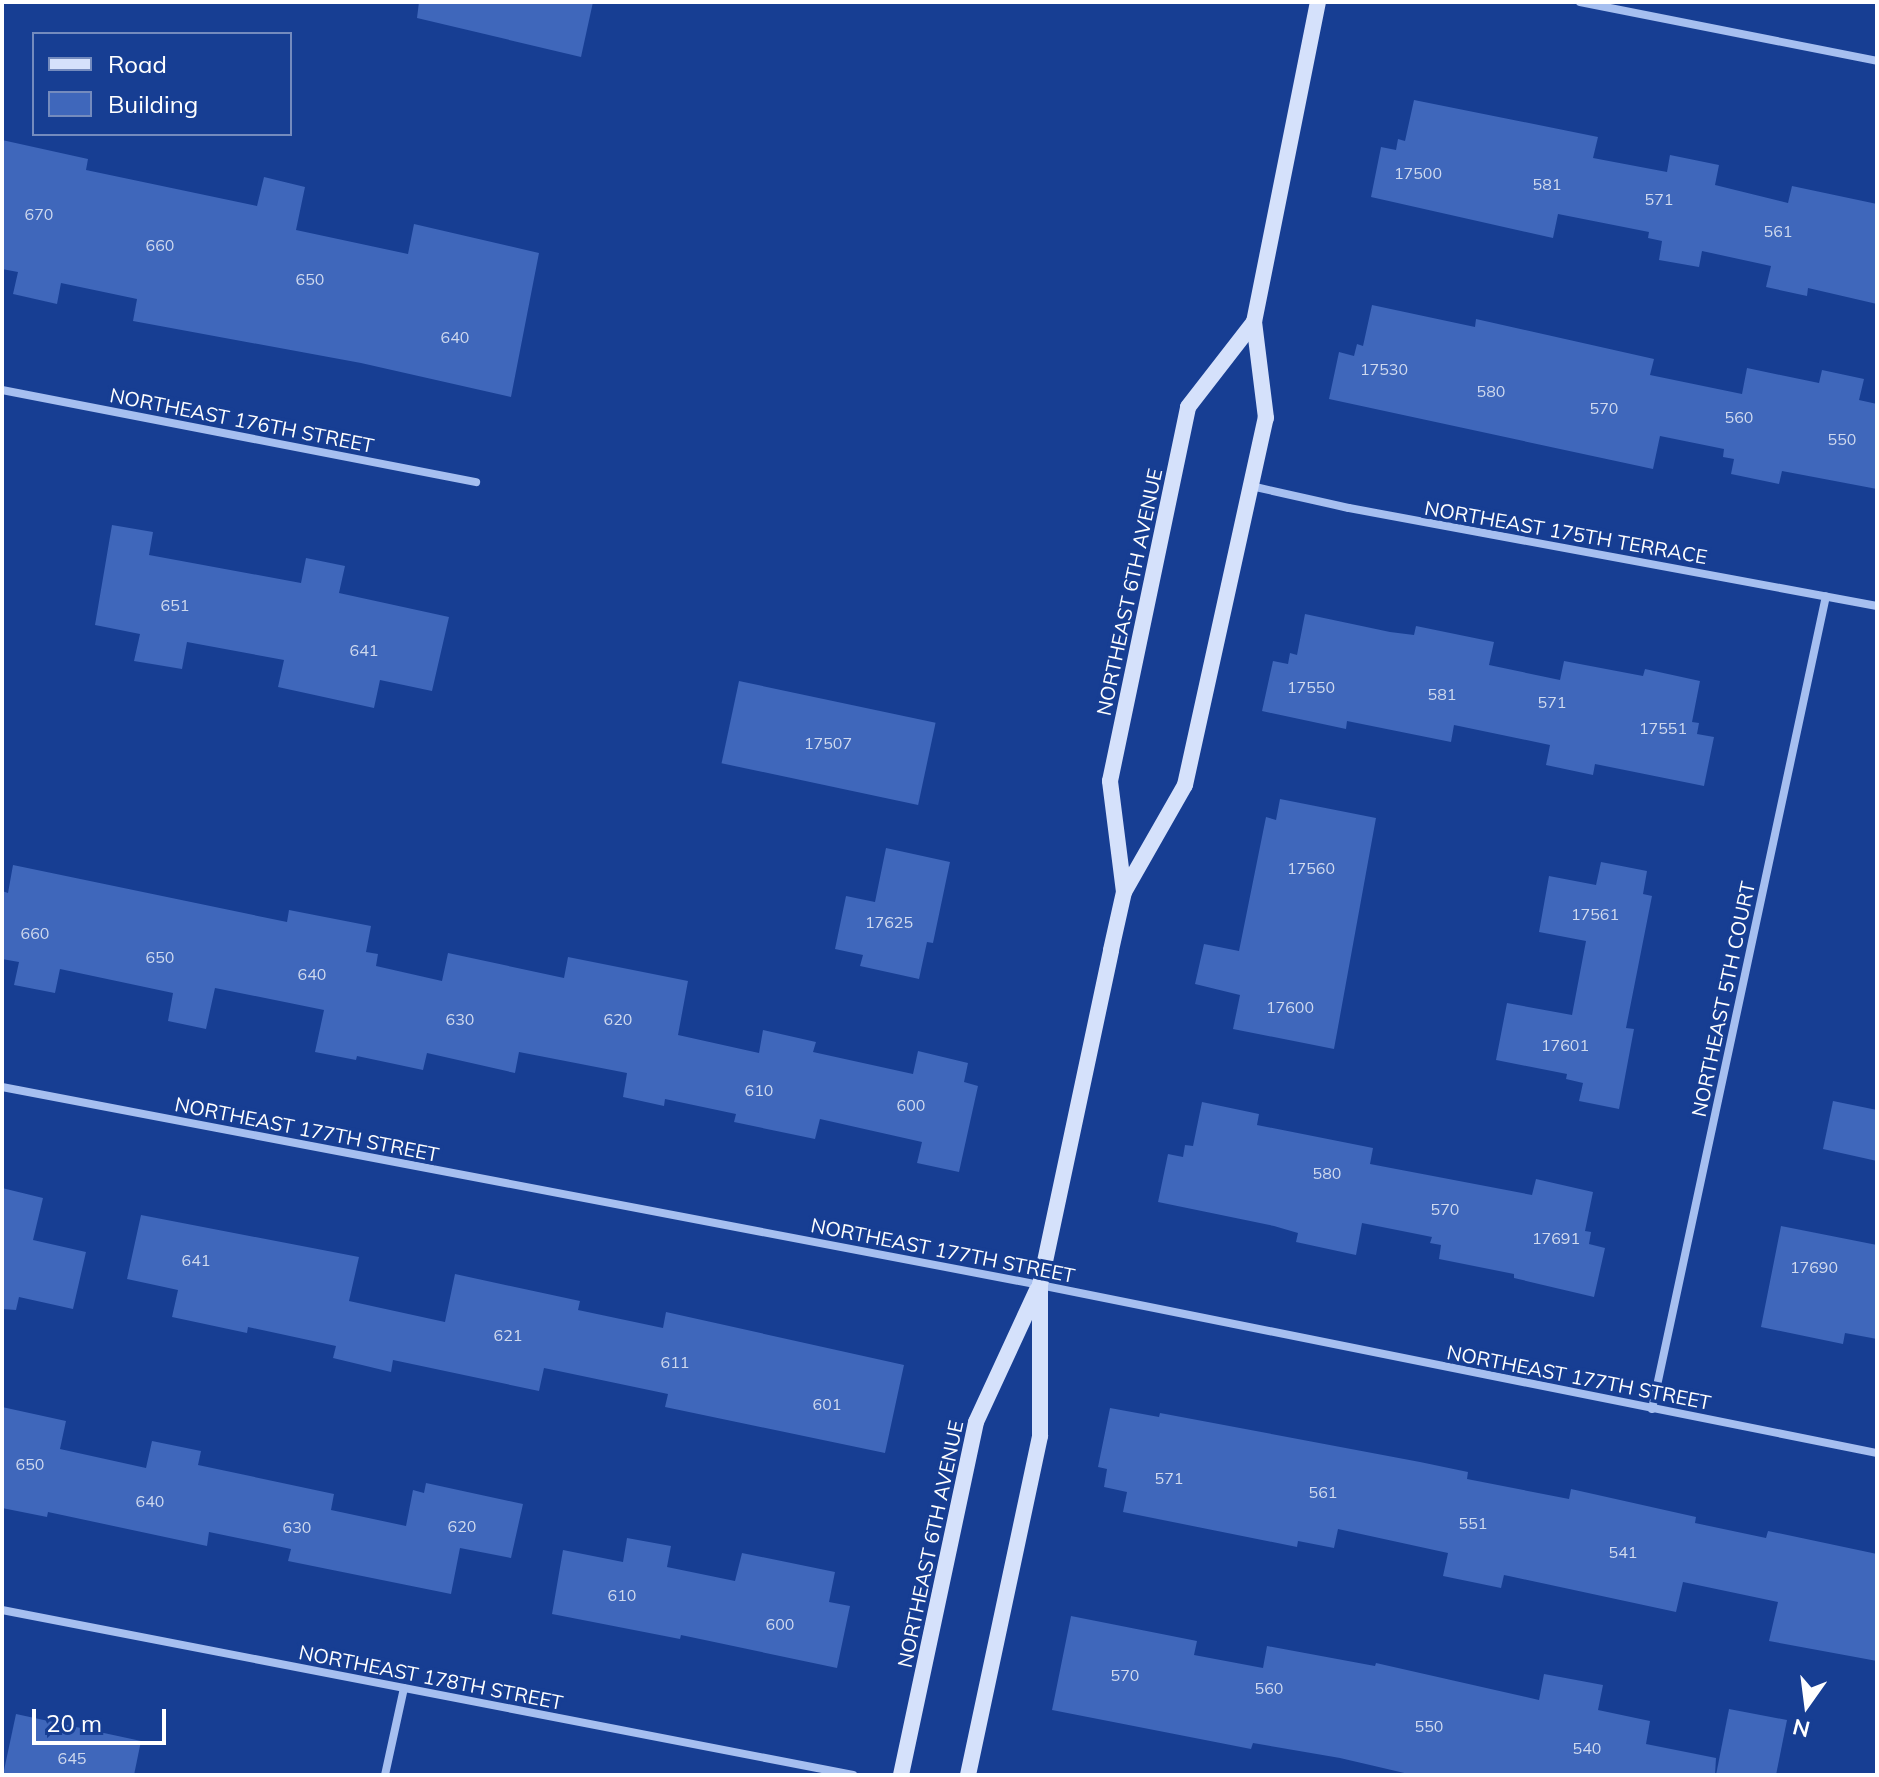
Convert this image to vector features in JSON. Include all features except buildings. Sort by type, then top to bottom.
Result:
[{"type":"main road","name":"NORTHEAST 6TH AVENUE","points":[[968,1775],[1040,1436],[1040,1285],[1124,892],[1185,785],[1266,418],[1254,322],[1318,2]]},
{"type":"main road","name":"NORTHEAST 6TH AVENUE","points":[[1124,892],[1110,781],[1188,407],[1254,322]]},
{"type":"main road","name":"NORTHEAST 6TH AVENUE","points":[[901,1775],[976,1422],[1040,1285]]},
{"type":"street","points":[[1580,2],[1877,61]]},
{"type":"street","name":"NORTHEAST 176TH STREET","points":[[2,390],[476,482]]},
{"type":"street","name":"NORTHEAST 175TH TERRACE","points":[[1251,486],[1349,508],[1877,606]]},
{"type":"street","name":"NORTHEAST 5TH COURT","points":[[1652,1409],[1826,596]]},
{"type":"street","name":"NORTHEAST 177TH STREET","points":[[2,1087],[1040,1285],[1877,1453]]},
{"type":"street","name":"NORTHEAST 178TH STREET","points":[[2,1610],[853,1775]]},
{"type":"street","points":[[385,1775],[404,1688]]}]
